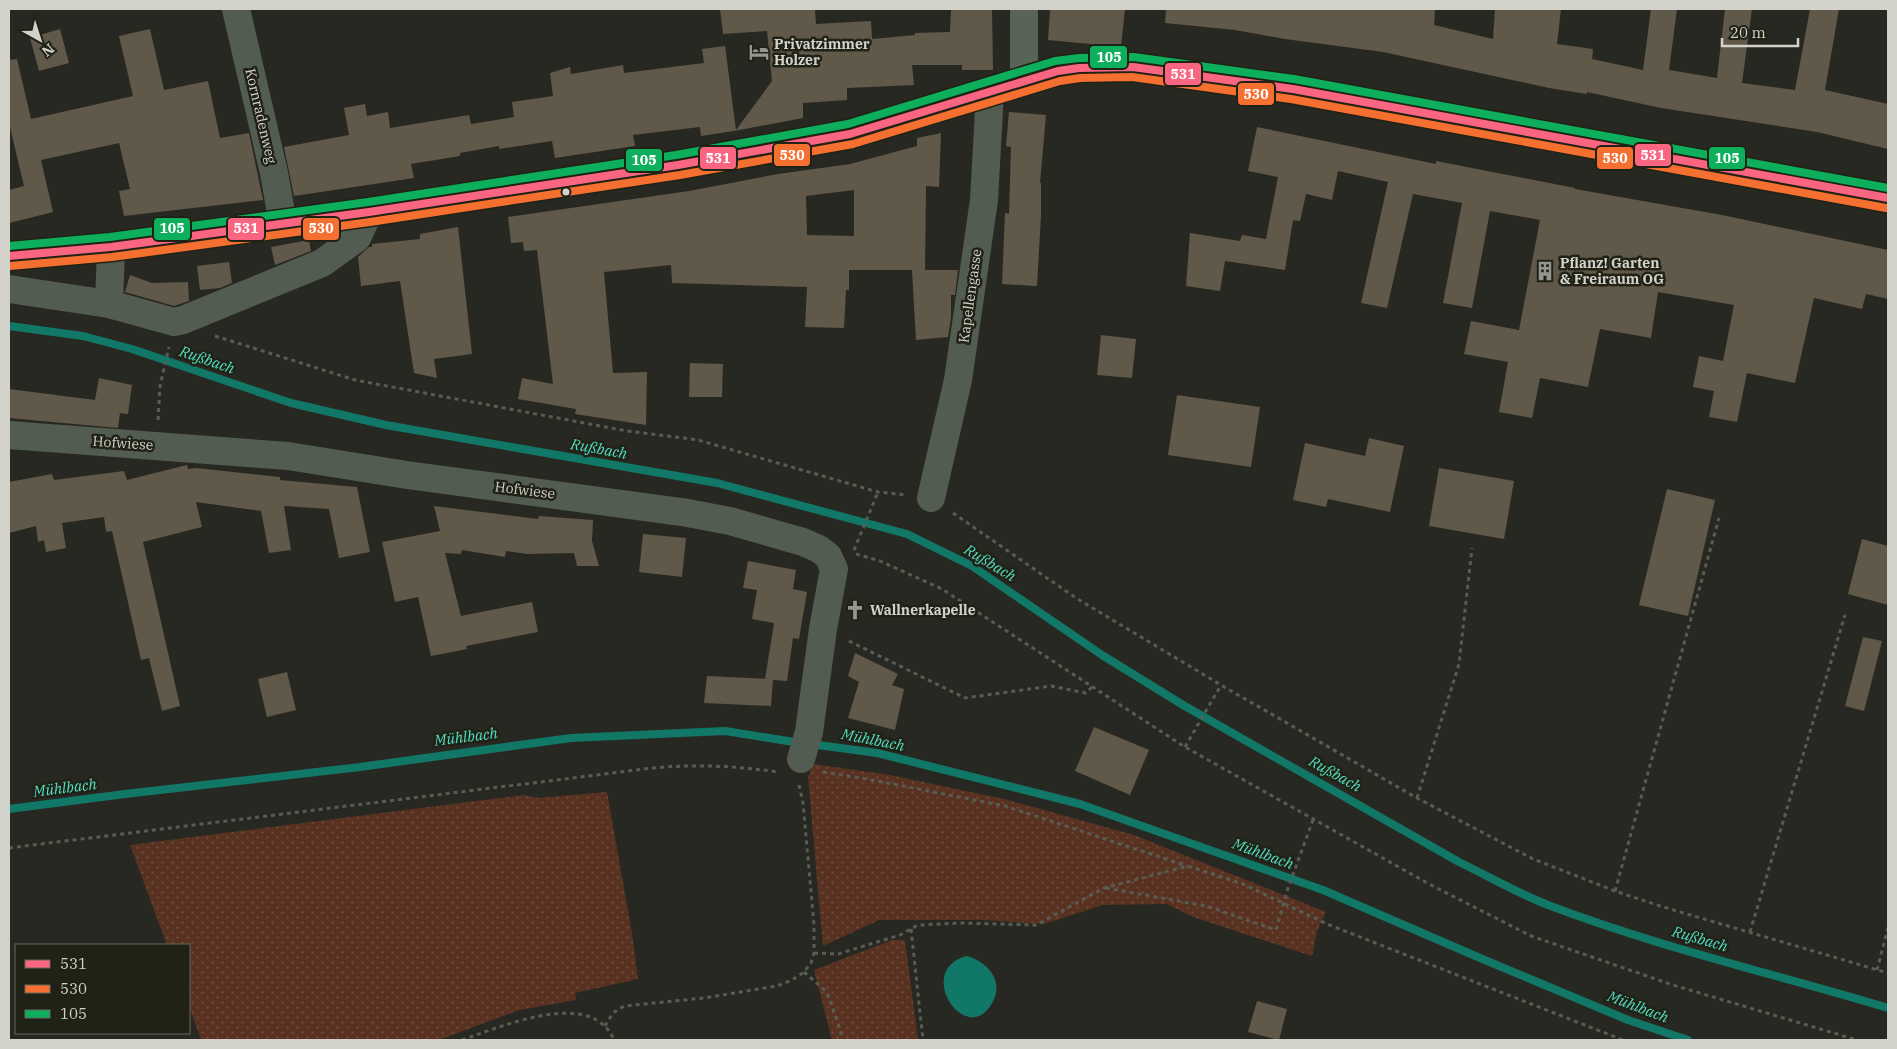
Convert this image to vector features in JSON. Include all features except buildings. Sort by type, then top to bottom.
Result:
[{"type":"main road","points":[[1024,9],[1024,80]]},
{"type":"main road","points":[[9,256],[111,247],[369,212],[829,139],[914,115],[1024,80],[1079,68],[1110,66],[1142,68],[1293,89],[1888,198]]},
{"type":"street","name":"Kornradenweg","points":[[236,9],[274,172],[283,224]]},
{"type":"street","name":"Kapellengasse","points":[[931,498],[960,371],[984,200],[990,92]]},
{"type":"street","points":[[9,288],[109,304],[174,322],[176,330],[322,263],[357,238],[369,212]]},
{"type":"street","points":[[109,304],[111,247]]},
{"type":"street","name":"Hofwiese","points":[[9,435],[288,456],[407,476],[682,512],[730,521],[803,542],[819,549],[832,562]]},
{"type":"street","points":[[802,768],[834,569],[832,562]]},
{"type":"path","points":[[162,446],[157,412],[160,386],[176,330],[196,330],[355,380],[627,431],[698,440],[878,492],[856,546]]},
{"type":"path","points":[[931,498],[1076,598],[1221,685],[1416,798],[1533,859],[1615,891],[1660,906],[1888,973]]},
{"type":"path","points":[[1615,891],[1719,518]]},
{"type":"path","points":[[1416,798],[1460,664],[1472,548]]},
{"type":"path","points":[[832,562],[853,553],[862,554],[942,589],[1185,747],[1429,884],[1531,936],[1674,985],[1856,1040]]},
{"type":"path","points":[[1750,932],[1845,615]]},
{"type":"path","points":[[823,629],[964,698],[1051,686],[1086,693],[1093,686]]},
{"type":"path","points":[[1185,747],[1221,685]]},
{"type":"path","points":[[9,848],[653,768],[687,765],[802,768],[1005,806],[1243,884],[1327,924],[1623,1040]]},
{"type":"path","points":[[605,1026],[613,1013],[624,1006],[704,998],[777,986],[792,980],[804,972],[811,963],[814,953],[814,925],[803,803]]},
{"type":"path","points":[[1104,888],[1206,906],[1276,930],[1288,888],[1313,820]]},
{"type":"path","points":[[814,953],[838,954],[900,935],[918,925],[962,923],[1036,925],[1104,888],[1188,866]]},
{"type":"path","points":[[1877,970],[1888,928]]},
{"type":"path","points":[[911,929],[923,1040]]},
{"type":"path","points":[[804,972],[826,992],[840,1028],[842,1040]]},
{"type":"path","points":[[462,1040],[513,1023],[556,1014],[579,1013],[596,1019],[605,1026],[614,1040]]},
{"type":"shaded area","points":[[813,764],[890,775],[1004,799],[1134,835],[1326,912],[1317,931],[1312,956],[1193,917],[1167,904],[1103,905],[1044,924],[984,920],[879,920],[823,946],[808,777]]},
{"type":"shaded area","points":[[607,792],[638,979],[575,993],[576,1000],[519,1010],[439,1040],[201,1040],[190,1009],[190,944],[167,944],[130,845],[524,795],[539,798]]},
{"type":"shaded area","points":[[892,940],[905,940],[918,1040],[832,1040],[814,970]]},
{"type":"water","points":[[967,956],[975,959],[988,969],[996,982],[995,997],[991,1005],[980,1015],[968,1017],[958,1011],[949,1001],[944,988],[945,975],[952,964]]},
{"type":"waterway","name":"Rußbach","points":[[9,326],[83,336],[132,349],[291,403],[386,425],[717,483],[907,534],[972,566],[1102,655],[1183,705],[1459,862],[1514,890],[1548,905],[1632,934],[1888,1008]]},
{"type":"waterway","name":"Mühlbach","points":[[9,809],[360,767],[571,738],[725,731],[800,743]]},
{"type":"waterway","name":"Mühlbach","points":[[811,744],[877,753],[1080,804],[1323,890],[1628,1020],[1688,1040]]},
{"type":"transit line","name":"105","points":[[9,246],[110,237],[368,202],[676,155],[848,124],[1055,61],[1079,58],[1134,57],[1294,79],[1888,188]]},
{"type":"transit line","name":"531","points":[[9,256],[111,247],[369,212],[678,165],[850,134],[1058,71],[1079,68],[1133,67],[1293,89],[1888,198]]},
{"type":"transit line","name":"530","points":[[10,266],[112,257],[370,222],[680,175],[853,144],[1060,81],[1080,78],[1132,77],[1291,99],[1886,208]]},
{"type":"place","name":"Privatzimmer Holzer","points":[[759,52]]},
{"type":"place","name":"Pflanz! Garten & Freiraum OG","points":[[1545,271]]},
{"type":"place","name":"Wallnerkapelle","points":[[855,610]]}]
